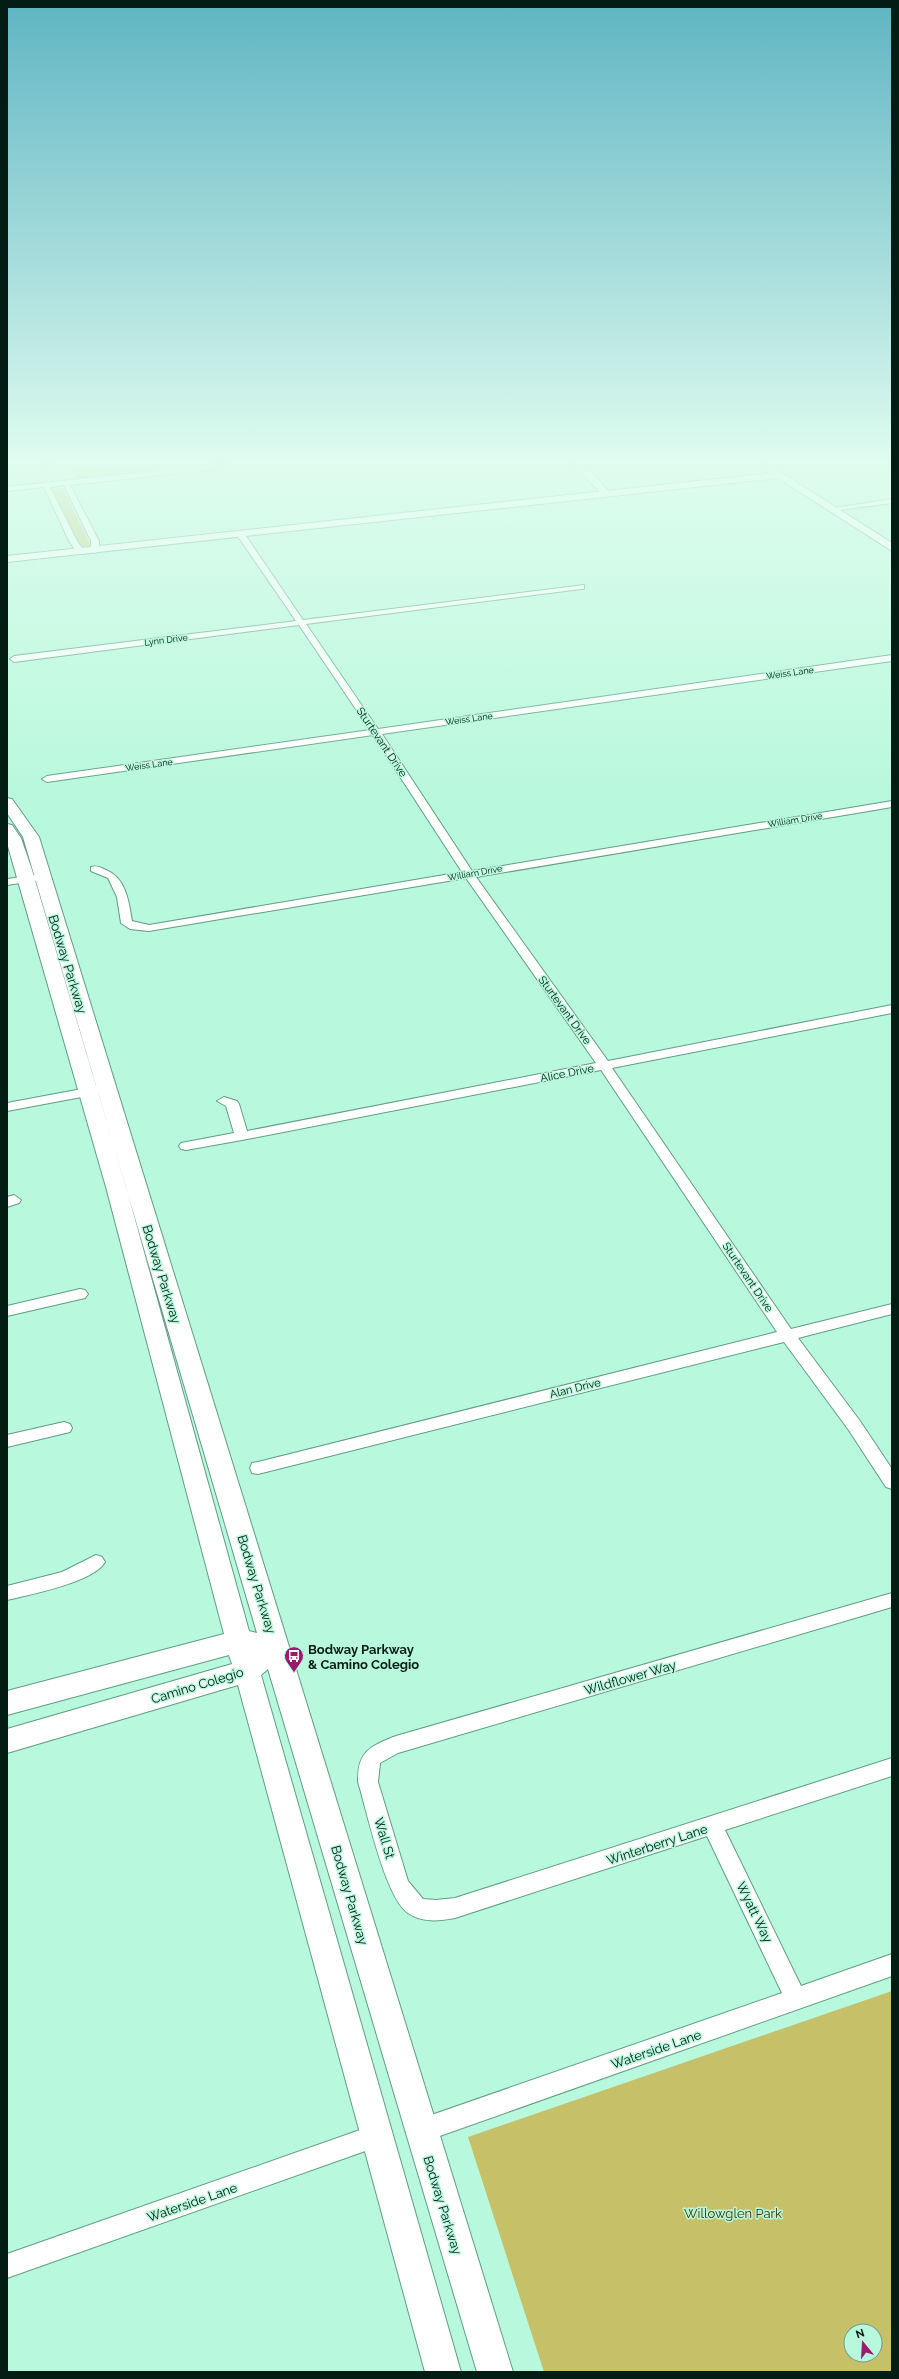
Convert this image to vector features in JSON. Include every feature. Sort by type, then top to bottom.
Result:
[{"type":"street","name":"Sturtevant Drive","points":[[268,575],[376,732],[469,874],[605,1066],[788,1335],[854,1425],[892,1482]]},
{"type":"street","name":"Lynn Drive","points":[[14,659],[581,587]]},
{"type":"street","name":"Weiss Lane","points":[[47,779],[892,658]]},
{"type":"street","name":"Bodway Parkway","points":[[7,802],[31,837],[25,879]]},
{"type":"street","name":"William Drive","points":[[95,868],[112,876],[123,897],[127,923],[134,927],[149,928],[892,804]]},
{"type":"street","name":"Bodway Parkway","points":[[7,828],[14,838],[25,879],[96,1090],[276,1647],[419,2132],[495,2372]]},
{"type":"street","name":"Alice Drive","points":[[186,1146],[605,1066],[892,1009]]},
{"type":"street","name":"Bodway Parkway","points":[[96,1090],[116,1187],[247,1671],[443,2372]]},
{"type":"street","points":[[7,1107],[96,1090]]},
{"type":"street","points":[[224,1101],[232,1104],[242,1136]]},
{"type":"street","points":[[7,1311],[80,1294]]},
{"type":"street","name":"Alan Drive","points":[[258,1468],[892,1309]]},
{"type":"street","points":[[7,1441],[64,1428]]},
{"type":"street","points":[[7,1593],[66,1578],[96,1562]]},
{"type":"street","name":"Wildflower Way","points":[[371,1759],[380,1751],[396,1745],[892,1600]]},
{"type":"street","points":[[7,1703],[240,1641],[276,1647]]},
{"type":"street","name":"Camino Colegio","points":[[7,1741],[247,1671],[276,1647]]},
{"type":"street","name":"Wall St","points":[[371,1759],[367,1771],[368,1782],[400,1885],[406,1898],[421,1910]]},
{"type":"street","name":"Winterberry Lane","points":[[421,1910],[436,1911],[455,1908],[892,1767]]},
{"type":"street","name":"Wyatt Way","points":[[713,1826],[796,1999]]},
{"type":"street","name":"Waterside Lane","points":[[419,2132],[892,1965]]},
{"type":"street","name":"Waterside Lane","points":[[7,2266],[377,2136]]},
{"type":"green space","name":"Willowglen Park","points":[[892,1991],[892,2372],[544,2372],[468,2137]]},
{"type":"place","name":"Bodway Parkway & Camino Colegio","points":[[294,1673]]}]
